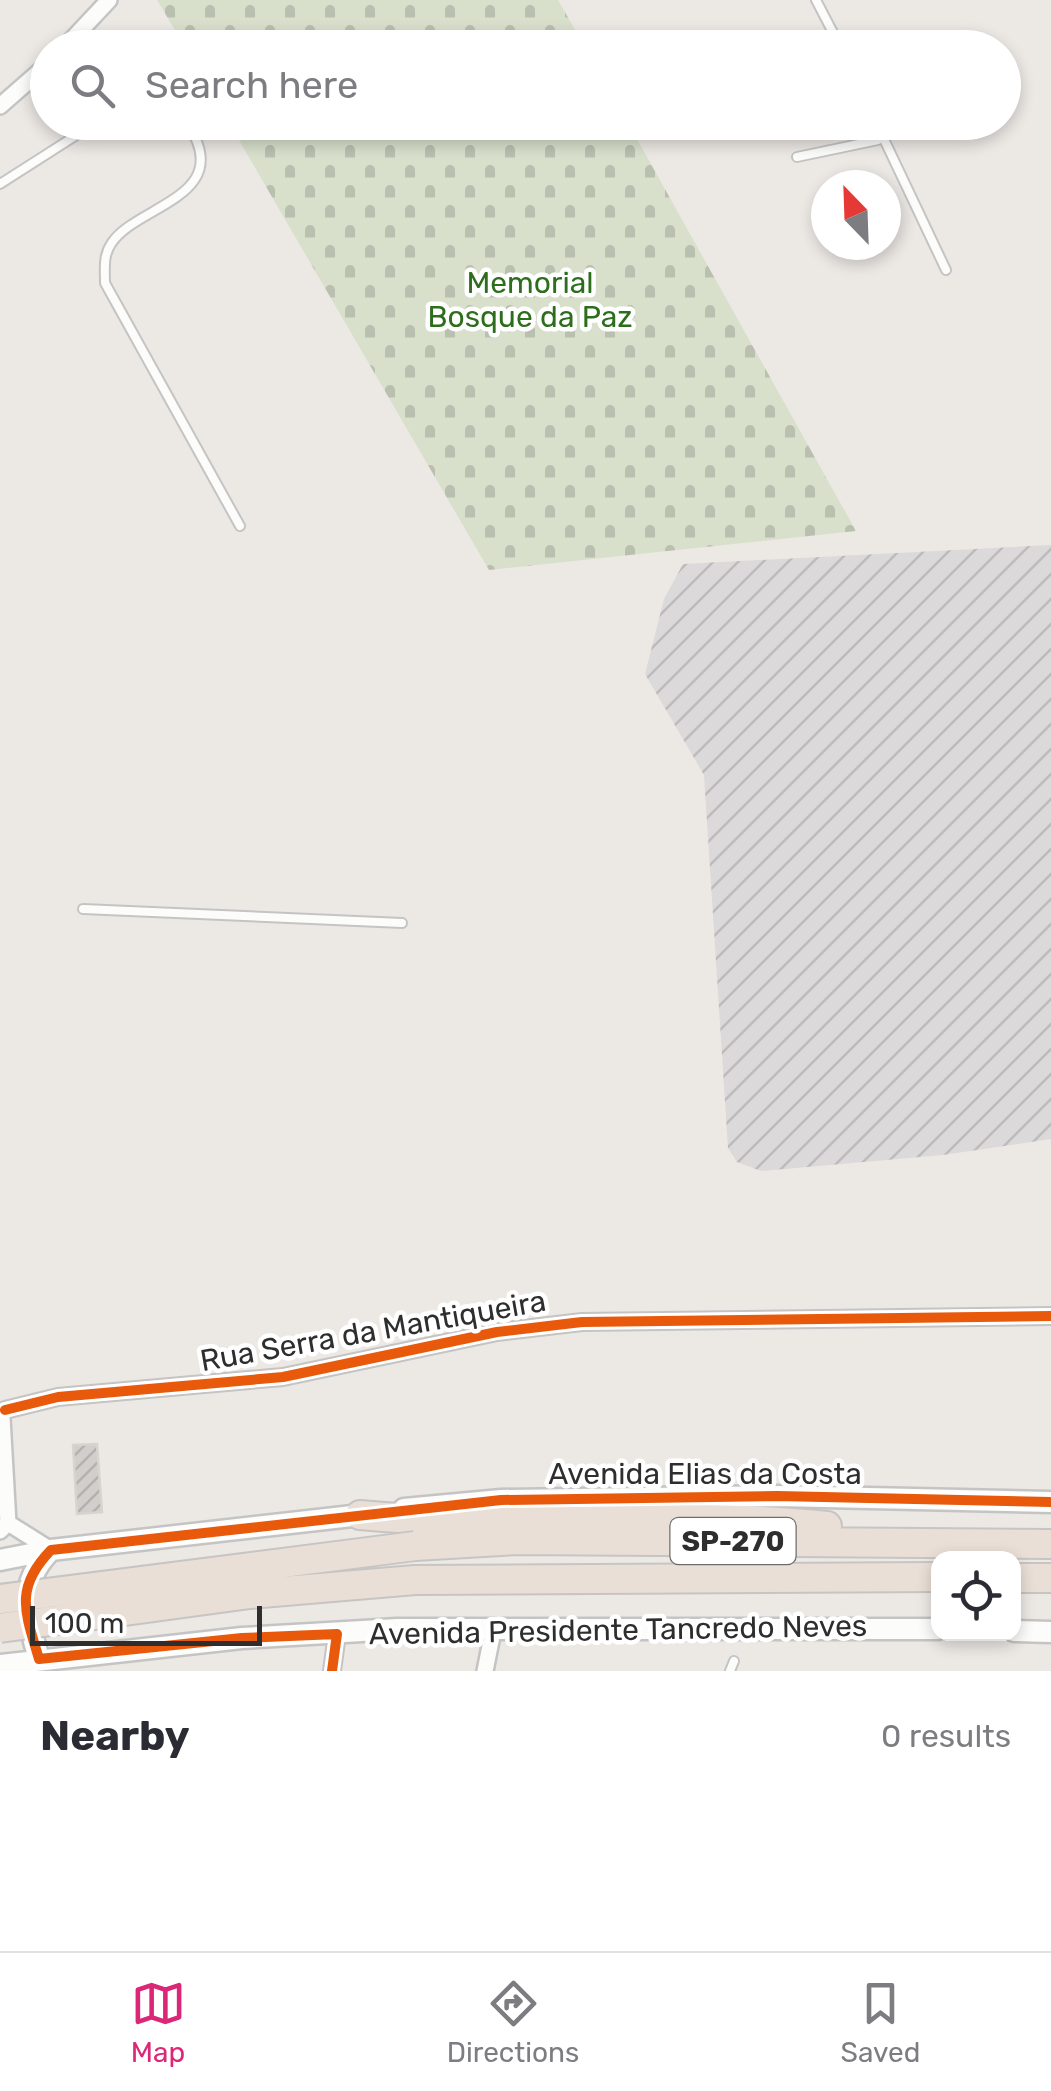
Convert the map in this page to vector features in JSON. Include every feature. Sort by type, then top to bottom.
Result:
[{"type":"highway","points":[[360,1515],[428,1522],[750,1518],[952,1544]]},
{"type":"highway","name":"SP-270","points":[[0,1599],[415,1546],[518,1540],[1051,1544]]},
{"type":"highway","name":"SP-270","points":[[0,1628],[250,1594],[416,1580],[931,1577]]},
{"type":"highway","points":[[1021,1578],[1051,1578]]},
{"type":"main road","name":"Avenida Elias da Costa","points":[[0,1560],[51,1550],[501,1500],[777,1496],[1051,1502]]},
{"type":"main road","points":[[39,1659],[26,1616],[26,1587],[35,1566],[51,1550]]},
{"type":"main road","name":"Avenida Presidente Tancredo Neves","points":[[0,1665],[242,1638],[494,1626],[931,1629]]},
{"type":"main road","points":[[1021,1631],[1051,1632]]},
{"type":"street","points":[[81,30],[109,0]]},
{"type":"street","points":[[0,106],[30,80]]},
{"type":"street","name":"Rua Serra da Mantiqueira","points":[[2,1413],[58,1397],[283,1377],[537,1326],[1051,1316]]},
{"type":"street","points":[[2,1413],[4,1527],[51,1550]]},
{"type":"street","points":[[485,1671],[494,1626]]},
{"type":"street","points":[[332,1671],[338,1634]]},
{"type":"lane","points":[[816,0],[832,30]]},
{"type":"lane","points":[[0,184],[68,140]]},
{"type":"lane","points":[[194,140],[198,168],[192,183],[179,198],[123,230],[105,260],[106,283],[240,526]]},
{"type":"lane","points":[[797,157],[867,140]]},
{"type":"lane","points":[[885,140],[946,270]]},
{"type":"lane","points":[[83,909],[402,923]]},
{"type":"lane","points":[[730,1671],[734,1660]]},
{"type":"shaded area","points":[[1051,545],[1051,1139],[943,1155],[761,1171],[737,1162],[728,1148],[704,775],[645,674],[664,599],[683,564]]},
{"type":"green space","points":[[157,0],[558,0],[575,30],[175,30]]},
{"type":"green space","name":"Memorial Bosque da Paz","points":[[239,140],[638,140],[856,531],[489,570]]},
{"type":"building","points":[[97,1444],[102,1512],[77,1514],[73,1445]]},
{"type":"cycle path","points":[[5,1410],[58,1397],[283,1377],[497,1332],[582,1322],[1051,1316]]},
{"type":"cycle path","points":[[332,1671],[337,1634],[242,1638],[39,1659],[27,1614],[27,1589],[51,1550],[501,1500],[777,1496],[1051,1502]]}]
